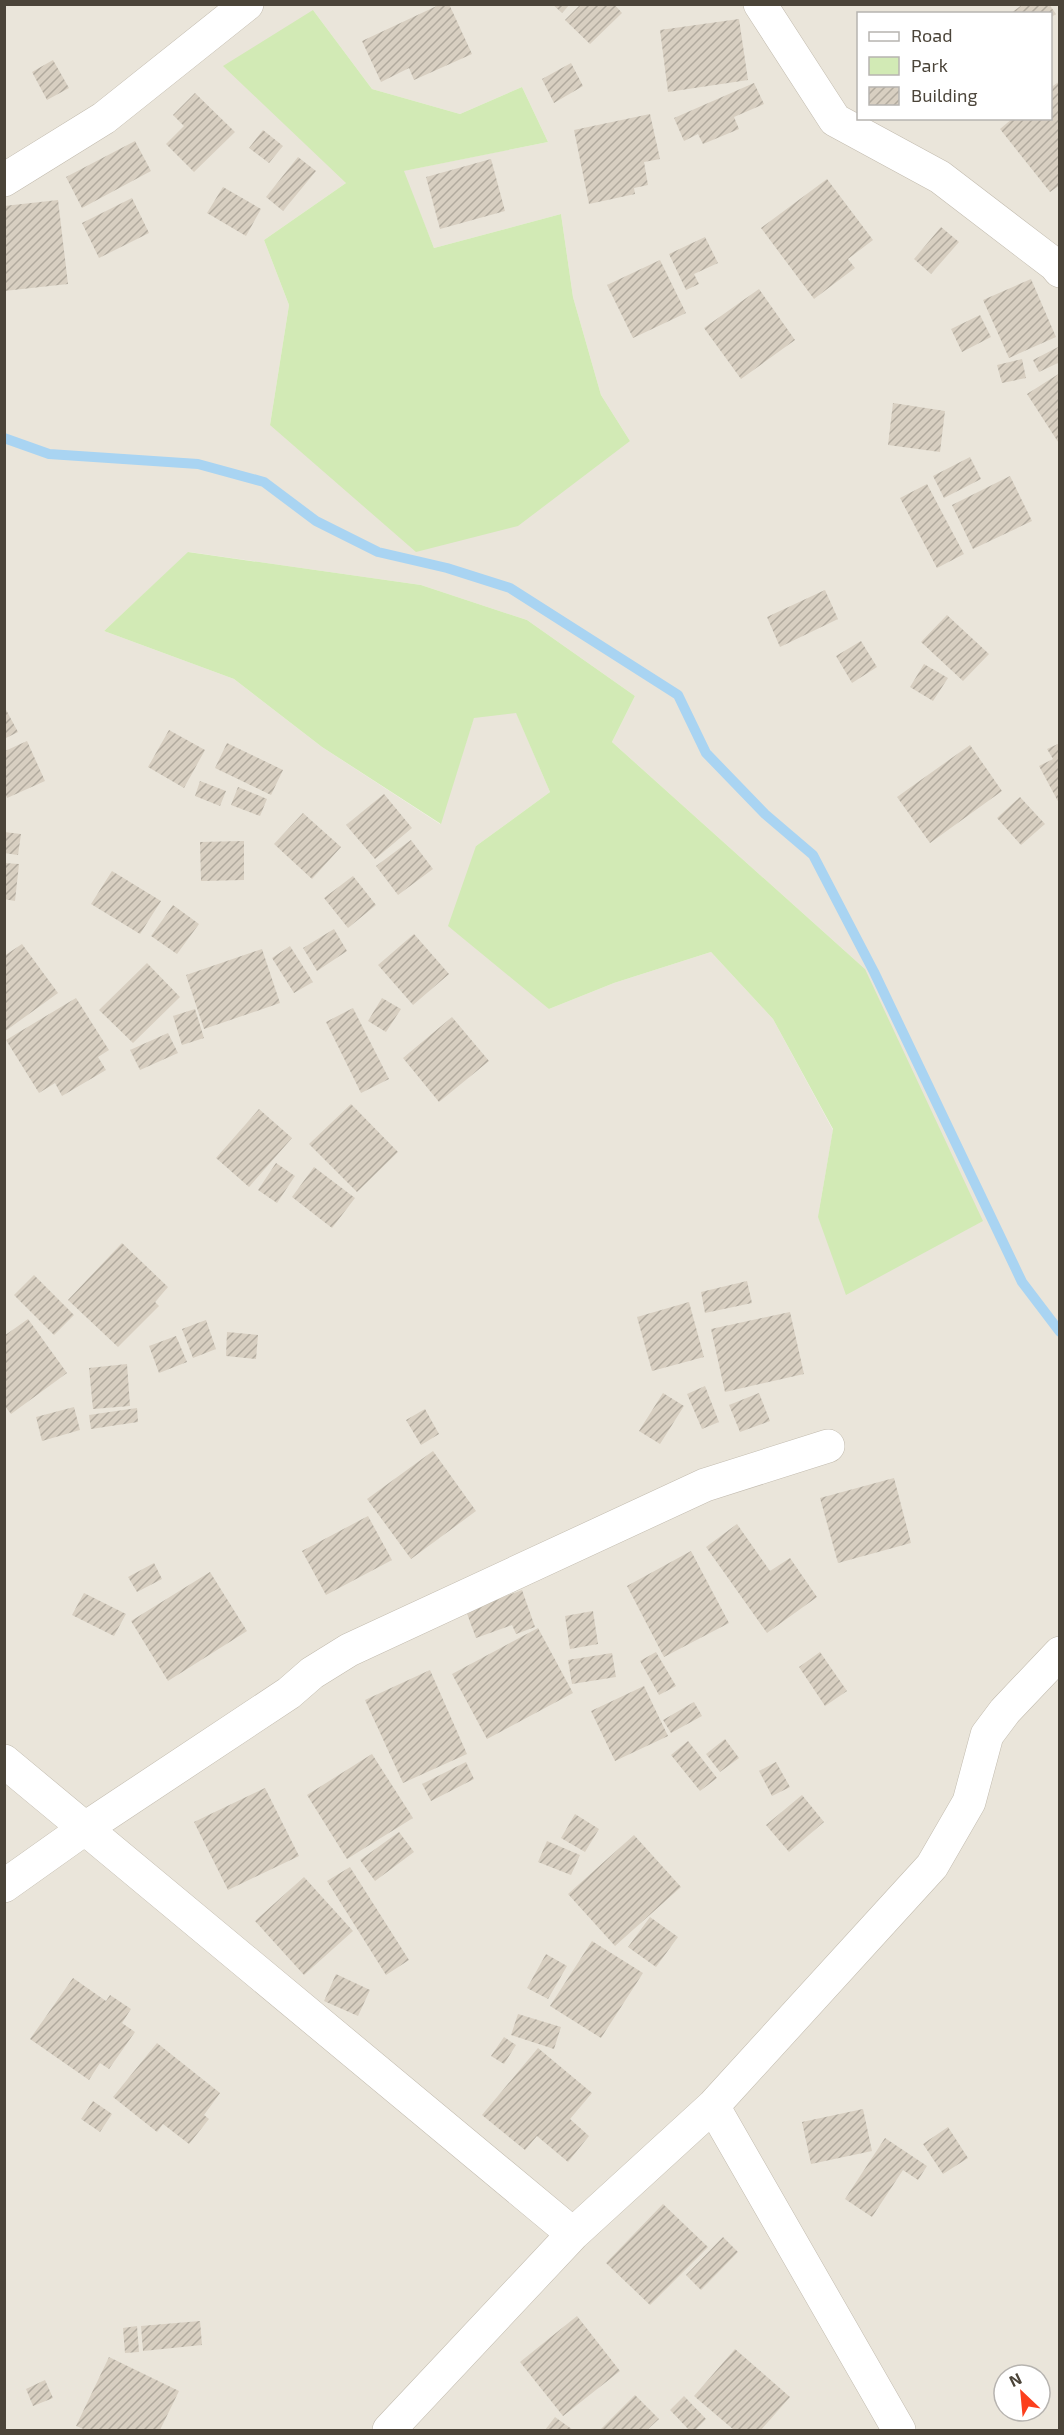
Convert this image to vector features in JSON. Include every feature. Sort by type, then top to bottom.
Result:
[{"type":"street","points":[[4,180],[104,118],[247,4]]},
{"type":"street","points":[[760,4],[835,120],[940,177],[1058,265]]},
{"type":"street","points":[[4,1886],[87,1827],[289,1694],[312,1673],[349,1650],[705,1485],[828,1446]]},
{"type":"street","points":[[389,2430],[573,2234],[713,2106],[932,1866],[969,1802],[987,1735],[1005,1711],[1059,1653]]},
{"type":"street","points":[[4,1761],[87,1827],[573,2234]]},
{"type":"street","points":[[713,2106],[899,2430]]},
{"type":"shaded area","points":[[5,5],[1059,5],[1059,2430],[5,2430]],"holes":[[[313,10],[372,89],[460,114],[522,87],[548,142],[403,171],[434,248],[561,214],[573,297],[601,395],[630,441],[270,425],[289,305],[264,240],[346,183]],[[189,552],[421,585],[527,620],[635,696],[612,742],[865,969],[818,1217],[833,1130],[773,1019],[711,952],[614,983],[549,1009],[476,846],[550,792],[516,712],[474,717],[440,824],[322,747],[234,679],[104,631]]]},
{"type":"green space","points":[[313,10],[372,89],[460,114],[522,87],[548,142],[404,171],[434,248],[561,214],[573,297],[601,395],[630,441],[518,526],[416,552],[270,425],[289,305],[264,240],[346,183],[223,66]]},
{"type":"green space","points":[[188,552],[421,585],[527,620],[635,696],[612,742],[865,969],[983,1221],[846,1295],[818,1217],[833,1129],[773,1019],[711,952],[614,983],[549,1009],[448,926],[476,846],[550,792],[516,713],[474,718],[441,824],[322,747],[234,679],[104,631]]},
{"type":"building","points":[[441,4],[449,4],[472,54],[414,80],[409,68],[381,82],[362,41]]},
{"type":"building","points":[[552,4],[570,4],[562,13]]},
{"type":"building","points":[[581,4],[614,4],[622,13],[590,44],[565,20]]},
{"type":"building","points":[[1023,4],[1049,4],[1056,14],[1052,17],[1052,12],[1013,12]]},
{"type":"building","points":[[739,19],[748,80],[668,92],[660,30]]},
{"type":"building","points":[[53,60],[69,88],[47,100],[32,72]]},
{"type":"building","points":[[571,63],[583,86],[554,103],[542,79]]},
{"type":"building","points":[[1060,81],[1060,185],[1050,192],[1000,129],[1011,120],[1052,120],[1052,87]]},
{"type":"building","points":[[754,83],[764,104],[734,117],[739,129],[703,144],[698,134],[684,141],[674,118]]},
{"type":"building","points":[[195,93],[235,132],[194,172],[166,144],[184,126],[173,115]]},
{"type":"building","points":[[650,114],[660,159],[644,162],[648,185],[634,188],[635,194],[589,204],[574,130]]},
{"type":"building","points":[[263,130],[283,146],[269,163],[249,148]]},
{"type":"building","points":[[135,141],[151,171],[82,208],[66,177]]},
{"type":"building","points":[[298,157],[316,171],[283,211],[266,197]]},
{"type":"building","points":[[491,159],[505,211],[440,229],[426,177]]},
{"type":"building","points":[[827,179],[873,240],[848,259],[855,268],[814,299],[761,228]]},
{"type":"building","points":[[223,187],[261,209],[246,236],[207,213]]},
{"type":"building","points":[[132,198],[149,233],[99,258],[82,223]]},
{"type":"building","points":[[58,200],[68,284],[4,291],[4,206]]},
{"type":"building","points":[[941,227],[959,242],[931,274],[914,259]]},
{"type":"building","points":[[705,237],[718,263],[694,274],[699,284],[686,290],[669,254]]},
{"type":"building","points":[[660,260],[686,313],[633,338],[607,285]]},
{"type":"building","points":[[1031,279],[1056,337],[1009,358],[983,300]]},
{"type":"building","points":[[759,289],[795,340],[741,379],[704,328]]},
{"type":"building","points":[[980,315],[991,337],[962,352],[951,329]]},
{"type":"building","points":[[1060,346],[1060,362],[1039,372],[1033,360]]},
{"type":"building","points":[[1022,359],[1026,378],[1002,383],[997,365]]},
{"type":"building","points":[[1060,373],[1060,445],[1027,394]]},
{"type":"building","points":[[893,403],[945,411],[940,452],[888,445]]},
{"type":"building","points":[[970,457],[981,479],[944,498],[933,476]]},
{"type":"building","points":[[1010,476],[1032,521],[973,549],[952,505]]},
{"type":"building","points":[[927,484],[964,554],[937,568],[900,498]]},
{"type":"building","points":[[825,590],[838,619],[780,647],[767,617]]},
{"type":"building","points":[[947,615],[989,654],[963,681],[921,642]]},
{"type":"building","points":[[861,641],[877,667],[852,683],[836,656]]},
{"type":"building","points":[[924,664],[948,678],[933,701],[910,687]]},
{"type":"building","points":[[4,706],[18,732],[4,739]]},
{"type":"building","points":[[169,730],[205,750],[184,788],[148,767]]},
{"type":"building","points":[[27,741],[45,781],[7,798],[5,751]]},
{"type":"building","points":[[227,743],[283,770],[271,795],[215,768]]},
{"type":"building","points":[[1060,743],[1060,805],[1039,766],[1053,759],[1047,749]]},
{"type":"building","points":[[970,745],[1002,791],[930,843],[897,797]]},
{"type":"building","points":[[200,781],[226,791],[220,806],[195,796]]},
{"type":"building","points":[[238,787],[267,799],[260,816],[231,805]]},
{"type":"building","points":[[384,794],[412,828],[375,859],[346,825]]},
{"type":"building","points":[[1020,797],[1045,824],[1021,845],[997,818]]},
{"type":"building","points":[[303,813],[341,847],[312,879],[274,844]]},
{"type":"building","points":[[4,832],[21,834],[18,855],[4,853]]},
{"type":"building","points":[[411,840],[433,869],[398,895],[376,866]]},
{"type":"building","points":[[244,841],[244,880],[201,881],[200,842]]},
{"type":"building","points":[[4,863],[19,864],[15,901],[4,899]]},
{"type":"building","points":[[112,871],[161,901],[140,934],[91,904]]},
{"type":"building","points":[[353,876],[376,905],[348,928],[324,898]]},
{"type":"building","points":[[173,905],[199,924],[177,954],[151,936]]},
{"type":"building","points":[[334,929],[347,951],[317,971],[303,948]]},
{"type":"building","points":[[414,934],[449,974],[413,1005],[378,965]]},
{"type":"building","points":[[22,944],[58,993],[4,1032],[4,956]]},
{"type":"building","points":[[290,946],[313,982],[294,993],[272,958]]},
{"type":"building","points":[[262,949],[280,1003],[204,1029],[186,975]]},
{"type":"building","points":[[147,963],[180,997],[133,1043],[99,1010]]},
{"type":"building","points":[[76,998],[109,1050],[98,1057],[106,1070],[62,1096],[55,1083],[39,1093],[6,1040]]},
{"type":"building","points":[[382,998],[401,1009],[386,1032],[368,1021]]},
{"type":"building","points":[[353,1008],[389,1079],[361,1093],[326,1022]]},
{"type":"building","points":[[195,1009],[204,1038],[182,1045],[173,1016]]},
{"type":"building","points":[[452,1017],[489,1061],[439,1102],[403,1058]]},
{"type":"building","points":[[168,1033],[178,1053],[140,1070],[130,1050]]},
{"type":"building","points":[[351,1104],[398,1152],[357,1192],[309,1144]]},
{"type":"building","points":[[259,1109],[292,1138],[249,1187],[216,1158]]},
{"type":"building","points":[[276,1163],[295,1176],[277,1203],[258,1190]]},
{"type":"building","points":[[314,1167],[355,1198],[332,1228],[292,1197]]},
{"type":"building","points":[[122,1243],[168,1287],[155,1302],[159,1306],[118,1347],[68,1300]]},
{"type":"building","points":[[34,1275],[74,1315],[54,1335],[14,1295]]},
{"type":"building","points":[[747,1281],[752,1303],[705,1313],[701,1292]]},
{"type":"building","points":[[689,1302],[704,1357],[652,1371],[637,1317]]},
{"type":"building","points":[[790,1312],[804,1374],[725,1392],[711,1329]]},
{"type":"building","points":[[28,1319],[67,1373],[11,1414],[4,1405],[4,1336]]},
{"type":"building","points":[[206,1320],[216,1349],[193,1358],[182,1329]]},
{"type":"building","points":[[227,1332],[258,1335],[256,1359],[226,1356]]},
{"type":"building","points":[[176,1336],[187,1362],[159,1373],[149,1346]]},
{"type":"building","points":[[127,1364],[130,1406],[93,1409],[89,1368]]},
{"type":"building","points":[[705,1386],[719,1422],[702,1429],[687,1394]]},
{"type":"building","points":[[663,1393],[684,1406],[660,1444],[639,1431]]},
{"type":"building","points":[[759,1393],[770,1421],[740,1432],[729,1405]]},
{"type":"building","points":[[74,1407],[80,1430],[42,1441],[36,1417]]},
{"type":"building","points":[[137,1408],[138,1422],[91,1429],[89,1415]]},
{"type":"building","points":[[425,1409],[439,1434],[421,1445],[406,1420]]},
{"type":"building","points":[[433,1451],[476,1511],[411,1559],[367,1499]]},
{"type":"building","points":[[894,1478],[911,1543],[838,1563],[820,1498]]},
{"type":"building","points":[[368,1516],[392,1560],[326,1595],[302,1551]]},
{"type":"building","points":[[737,1524],[770,1571],[790,1558],[817,1597],[767,1633],[706,1547]]},
{"type":"building","points":[[691,1551],[729,1623],[664,1657],[627,1586]]},
{"type":"building","points":[[154,1563],[162,1579],[137,1592],[128,1577]]},
{"type":"building","points":[[210,1572],[247,1631],[168,1681],[131,1621]]},
{"type":"building","points":[[522,1590],[535,1627],[516,1634],[512,1625],[476,1638],[466,1611]]},
{"type":"building","points":[[84,1593],[126,1614],[114,1636],[72,1615]]},
{"type":"building","points":[[593,1611],[598,1644],[570,1649],[565,1616]]},
{"type":"building","points":[[538,1628],[573,1693],[487,1739],[452,1674]]},
{"type":"building","points":[[656,1652],[676,1686],[659,1695],[640,1661]]},
{"type":"building","points":[[820,1652],[847,1691],[825,1706],[799,1667]]},
{"type":"building","points":[[612,1653],[616,1677],[572,1684],[568,1660]]},
{"type":"building","points":[[430,1670],[467,1754],[403,1783],[365,1700]]},
{"type":"building","points":[[644,1686],[668,1736],[615,1761],[591,1711]]},
{"type":"building","points":[[694,1702],[702,1716],[671,1733],[663,1720]]},
{"type":"building","points":[[725,1739],[739,1758],[720,1772],[706,1754]]},
{"type":"building","points":[[688,1741],[717,1778],[700,1791],[671,1755]]},
{"type":"building","points":[[372,1754],[413,1818],[347,1859],[307,1795]]},
{"type":"building","points":[[466,1762],[474,1779],[431,1801],[422,1784]]},
{"type":"building","points":[[776,1762],[790,1787],[772,1796],[759,1771]]},
{"type":"building","points":[[265,1788],[299,1856],[228,1890],[194,1822]]},
{"type":"building","points":[[802,1795],[824,1822],[789,1852],[766,1825]]},
{"type":"building","points":[[575,1814],[599,1829],[585,1852],[561,1838]]},
{"type":"building","points":[[399,1832],[414,1852],[375,1881],[360,1860]]},
{"type":"building","points":[[634,1835],[681,1887],[615,1946],[568,1894]]},
{"type":"building","points":[[547,1841],[580,1855],[571,1875],[538,1862]]},
{"type":"building","points":[[350,1867],[409,1960],[386,1975],[327,1881]]},
{"type":"building","points":[[304,1877],[353,1931],[304,1975],[255,1921]]},
{"type":"building","points":[[650,1917],[678,1937],[656,1967],[628,1947]]},
{"type":"building","points":[[592,1941],[643,1973],[601,2038],[550,2006]]},
{"type":"building","points":[[546,1954],[567,1966],[548,1999],[527,1988]]},
{"type":"building","points":[[336,1974],[370,1990],[358,2016],[324,2001]]},
{"type":"building","points":[[73,1978],[106,2001],[110,1995],[131,2009],[122,2023],[135,2032],[109,2069],[100,2063],[89,2080],[30,2039]]},
{"type":"building","points":[[518,2014],[561,2027],[554,2049],[511,2035]]},
{"type":"building","points":[[504,2037],[516,2045],[504,2064],[491,2056]]},
{"type":"building","points":[[157,2043],[220,2093],[204,2115],[209,2119],[189,2144],[163,2124],[157,2132],[113,2097]]},
{"type":"building","points":[[538,2048],[592,2093],[570,2119],[589,2136],[568,2162],[537,2136],[525,2150],[482,2115]]},
{"type":"building","points":[[93,2101],[112,2114],[100,2132],[81,2119]]},
{"type":"building","points":[[863,2109],[872,2151],[811,2164],[802,2122]]},
{"type":"building","points":[[948,2127],[968,2158],[943,2174],[923,2144]]},
{"type":"building","points":[[885,2138],[927,2166],[918,2180],[903,2170],[872,2217],[845,2199]]},
{"type":"building","points":[[663,2204],[708,2247],[650,2305],[606,2263]]},
{"type":"building","points":[[723,2237],[738,2252],[701,2290],[686,2275]]},
{"type":"building","points":[[577,2316],[620,2371],[563,2416],[520,2362]]},
{"type":"building","points":[[200,2321],[202,2345],[143,2351],[141,2326]]},
{"type":"building","points":[[137,2326],[139,2352],[125,2353],[123,2328]]},
{"type":"building","points":[[735,2349],[790,2397],[761,2430],[734,2430],[694,2396]]},
{"type":"building","points":[[109,2357],[179,2391],[160,2430],[86,2430],[76,2426]]},
{"type":"building","points":[[45,2380],[53,2398],[33,2406],[26,2389]]},
{"type":"building","points":[[635,2395],[659,2419],[647,2430],[600,2430]]},
{"type":"building","points":[[684,2396],[706,2419],[695,2430],[689,2430],[670,2410]]},
{"type":"building","points":[[555,2417],[573,2430],[545,2430]]},
{"type":"waterway","points":[[4,438],[49,454],[198,464],[264,482],[316,521],[378,552],[447,568],[510,588],[678,695],[706,753],[765,814],[813,855],[874,972],[1022,1282],[1060,1332]]}]
